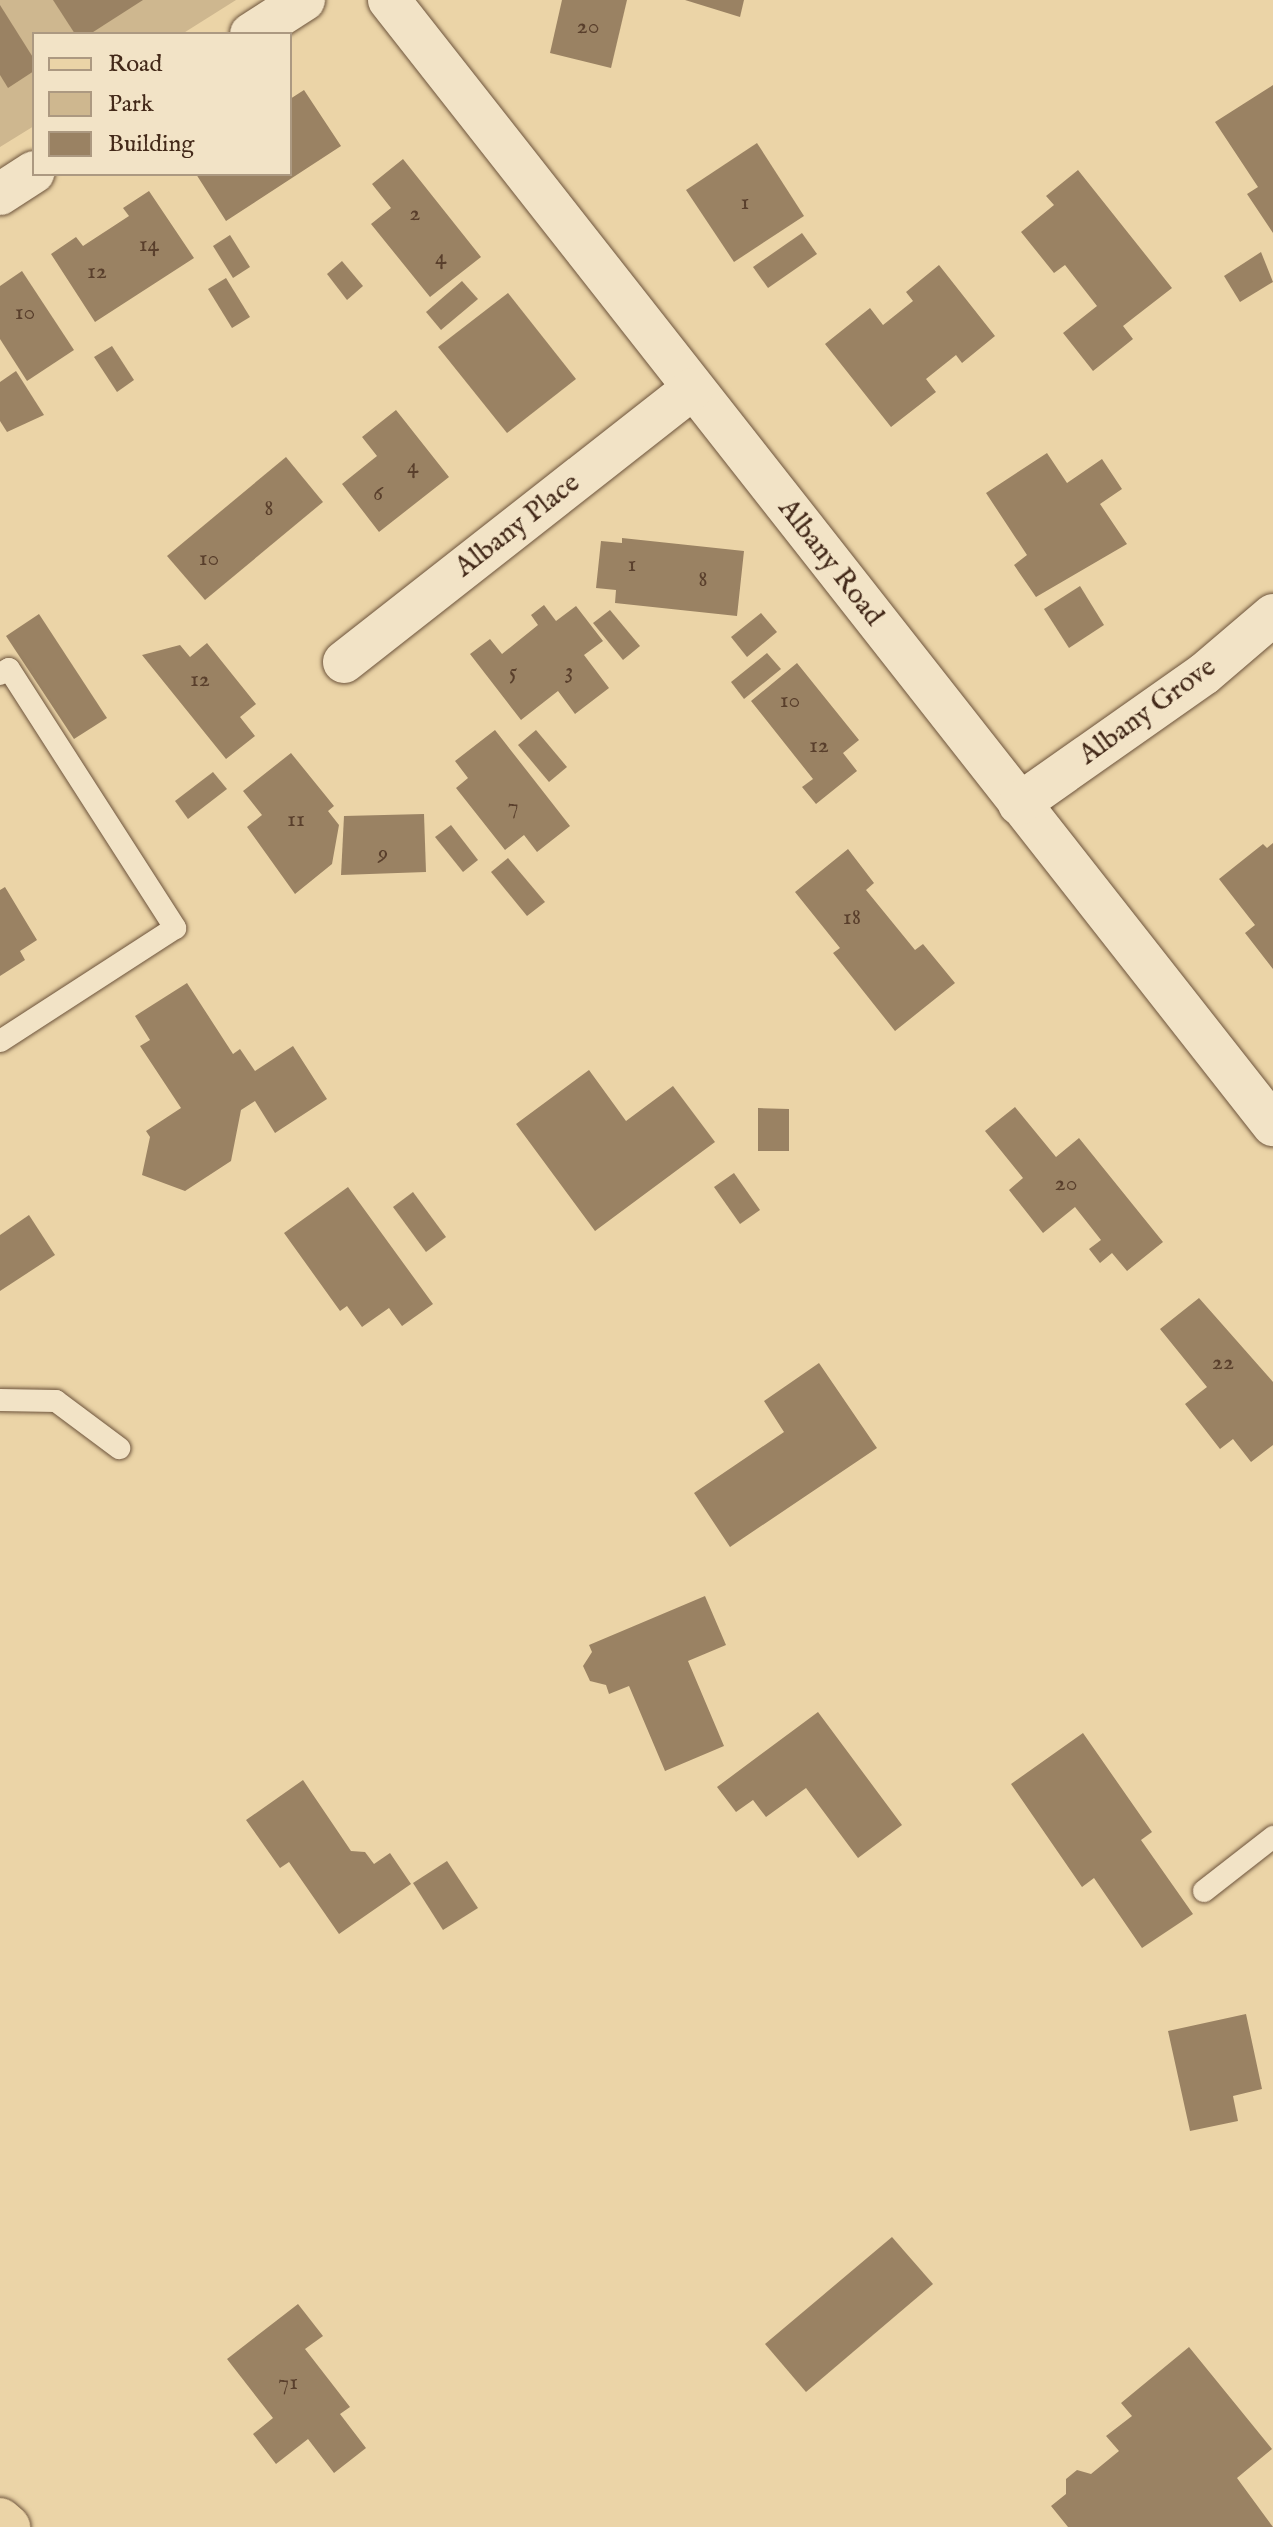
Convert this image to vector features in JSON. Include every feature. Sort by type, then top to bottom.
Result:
[{"type":"main road","points":[[0,2520],[8,2527]]},
{"type":"street","points":[[254,32],[304,0]]},
{"type":"street","name":"Albany Road","points":[[389,0],[1273,1125]]},
{"type":"street","points":[[0,194],[32,173]]},
{"type":"street","name":"Albany Place","points":[[344,662],[692,389]]},
{"type":"street","name":"Albany Grove","points":[[1019,804],[1204,674],[1273,615]]},
{"type":"lane","points":[[0,674],[9,669],[175,928],[0,1041]]},
{"type":"lane","points":[[0,1400],[56,1401],[119,1448]]},
{"type":"lane","points":[[1204,1891],[1273,1837]]},
{"type":"green space","points":[[0,0],[236,0],[185,32],[32,32],[32,127],[0,147]]},
{"type":"building","points":[[53,0],[143,0],[93,32],[74,32]]},
{"type":"building","points":[[562,0],[627,0],[611,68],[550,53]]},
{"type":"building","points":[[685,0],[744,0],[740,17]]},
{"type":"building","points":[[0,5],[32,56],[32,72],[8,88],[0,75]]},
{"type":"building","points":[[1273,85],[1273,233],[1247,194],[1258,187],[1215,122]]},
{"type":"building","points":[[304,90],[341,146],[226,221],[197,176],[292,176],[292,98]]},
{"type":"building","points":[[757,143],[804,216],[734,262],[686,190]]},
{"type":"building","points":[[403,159],[481,257],[430,297],[371,224],[391,208],[372,184]]},
{"type":"building","points":[[1078,170],[1172,288],[1123,326],[1133,339],[1093,371],[1063,333],[1097,306],[1065,265],[1054,273],[1021,232],[1054,205],[1046,196]]},
{"type":"building","points":[[149,191],[194,258],[95,322],[51,254],[76,237],[83,246],[129,216],[123,208]]},
{"type":"building","points":[[802,233],[817,254],[768,288],[753,267]]},
{"type":"building","points":[[230,235],[250,267],[233,278],[213,246]]},
{"type":"building","points":[[1261,252],[1273,282],[1240,302],[1224,276]]},
{"type":"building","points":[[342,261],[363,286],[347,300],[327,274]]},
{"type":"building","points":[[939,265],[995,336],[962,363],[956,355],[926,379],[936,392],[891,427],[825,344],[870,308],[883,325],[913,301],[906,292]]},
{"type":"building","points":[[22,271],[74,350],[27,381],[0,339],[0,286]]},
{"type":"building","points":[[226,278],[250,317],[232,328],[208,289]]},
{"type":"building","points":[[462,281],[478,299],[441,330],[426,312]]},
{"type":"building","points":[[508,293],[576,379],[507,433],[438,347]]},
{"type":"building","points":[[112,346],[134,380],[117,392],[94,357]]},
{"type":"building","points":[[16,371],[44,415],[7,432],[0,421],[0,382]]},
{"type":"building","points":[[396,410],[449,477],[379,532],[342,484],[377,456],[362,437]]},
{"type":"building","points":[[1047,453],[1067,483],[1102,459],[1122,489],[1100,504],[1127,544],[1036,597],[1014,565],[1027,555],[986,493]]},
{"type":"building","points":[[286,457],[323,502],[205,600],[167,556]]},
{"type":"building","points":[[622,538],[744,551],[737,616],[615,603],[616,590],[596,588],[601,541],[622,543]]},
{"type":"building","points":[[1080,586],[1104,625],[1069,648],[1044,609]]},
{"type":"building","points":[[544,605],[556,621],[576,606],[603,641],[584,655],[609,688],[575,714],[558,691],[521,720],[470,654],[490,639],[502,654],[538,625],[531,615]]},
{"type":"building","points":[[610,610],[640,646],[623,660],[593,623]]},
{"type":"building","points":[[761,613],[777,632],[747,657],[731,637]]},
{"type":"building","points":[[39,614],[107,718],[74,739],[6,636]]},
{"type":"building","points":[[207,643],[256,704],[240,717],[255,736],[226,759],[142,655],[180,645],[190,657]]},
{"type":"building","points":[[767,653],[781,669],[744,699],[731,682]]},
{"type":"building","points":[[797,663],[859,740],[843,753],[857,771],[816,804],[802,787],[813,779],[751,701]]},
{"type":"building","points":[[495,730],[570,826],[537,852],[524,835],[505,850],[456,788],[468,778],[455,761]]},
{"type":"building","points":[[536,730],[567,767],[549,782],[518,745]]},
{"type":"building","points":[[291,753],[334,806],[328,811],[339,825],[332,864],[295,894],[247,827],[262,815],[243,791]]},
{"type":"building","points":[[213,772],[227,789],[188,819],[175,801]]},
{"type":"building","points":[[424,814],[426,872],[341,875],[344,816]]},
{"type":"building","points":[[451,825],[478,860],[463,872],[435,837]]},
{"type":"building","points":[[1273,843],[1273,969],[1245,933],[1255,925],[1219,879],[1263,844],[1267,848]]},
{"type":"building","points":[[848,849],[874,883],[866,890],[915,950],[923,944],[955,983],[895,1031],[833,953],[840,948],[795,892]]},
{"type":"building","points":[[508,858],[545,902],[527,916],[491,872]]},
{"type":"building","points":[[5,887],[37,940],[20,951],[25,960],[0,976],[0,890]]},
{"type":"building","points":[[187,983],[233,1054],[240,1049],[255,1071],[293,1046],[327,1099],[275,1133],[255,1101],[241,1110],[231,1161],[185,1191],[142,1175],[150,1137],[146,1131],[181,1108],[140,1046],[150,1040],[135,1016]]},
{"type":"building","points":[[589,1070],[626,1121],[673,1086],[715,1142],[595,1231],[516,1124]]},
{"type":"building","points":[[1015,1107],[1056,1157],[1079,1138],[1163,1242],[1127,1271],[1112,1253],[1100,1263],[1089,1249],[1101,1240],[1075,1207],[1043,1233],[1009,1190],[1023,1178],[985,1131]]},
{"type":"building","points":[[758,1108],[789,1109],[789,1151],[758,1151]]},
{"type":"building","points":[[734,1173],[760,1210],[740,1224],[714,1187]]},
{"type":"building","points":[[348,1187],[433,1304],[402,1326],[389,1308],[362,1327],[347,1306],[340,1311],[284,1233]]},
{"type":"building","points":[[413,1192],[446,1237],[426,1252],[393,1207]]},
{"type":"building","points":[[29,1215],[55,1255],[0,1291],[0,1235]]},
{"type":"building","points":[[1199,1298],[1273,1382],[1273,1445],[1251,1462],[1233,1439],[1220,1449],[1185,1404],[1207,1387],[1160,1329]]},
{"type":"building","points":[[819,1363],[877,1448],[730,1547],[694,1493],[784,1432],[764,1401]]},
{"type":"building","points":[[705,1596],[726,1645],[688,1661],[724,1746],[665,1771],[629,1686],[609,1694],[606,1685],[590,1681],[583,1666],[592,1652],[589,1645]]},
{"type":"building","points":[[818,1712],[902,1825],[858,1858],[806,1788],[766,1817],[753,1800],[736,1812],[717,1787]]},
{"type":"building","points":[[1083,1733],[1152,1832],[1141,1840],[1193,1914],[1142,1948],[1094,1878],[1082,1887],[1011,1784]]},
{"type":"building","points":[[303,1780],[351,1851],[365,1852],[374,1864],[390,1853],[411,1884],[339,1934],[289,1862],[280,1868],[246,1820]]},
{"type":"building","points":[[447,1861],[478,1908],[443,1930],[413,1883]]},
{"type":"building","points":[[1246,2014],[1262,2089],[1233,2096],[1238,2121],[1190,2131],[1168,2031]]},
{"type":"building","points":[[892,2237],[933,2284],[806,2392],[765,2344]]},
{"type":"building","points":[[298,2304],[323,2336],[305,2349],[350,2407],[340,2414],[366,2448],[334,2473],[308,2439],[276,2464],[253,2434],[273,2418],[227,2359]]},
{"type":"building","points":[[1189,2347],[1272,2449],[1237,2478],[1273,2527],[1068,2527],[1051,2506],[1066,2494],[1066,2479],[1077,2470],[1091,2474],[1119,2451],[1106,2436],[1132,2416],[1121,2403]]}]
